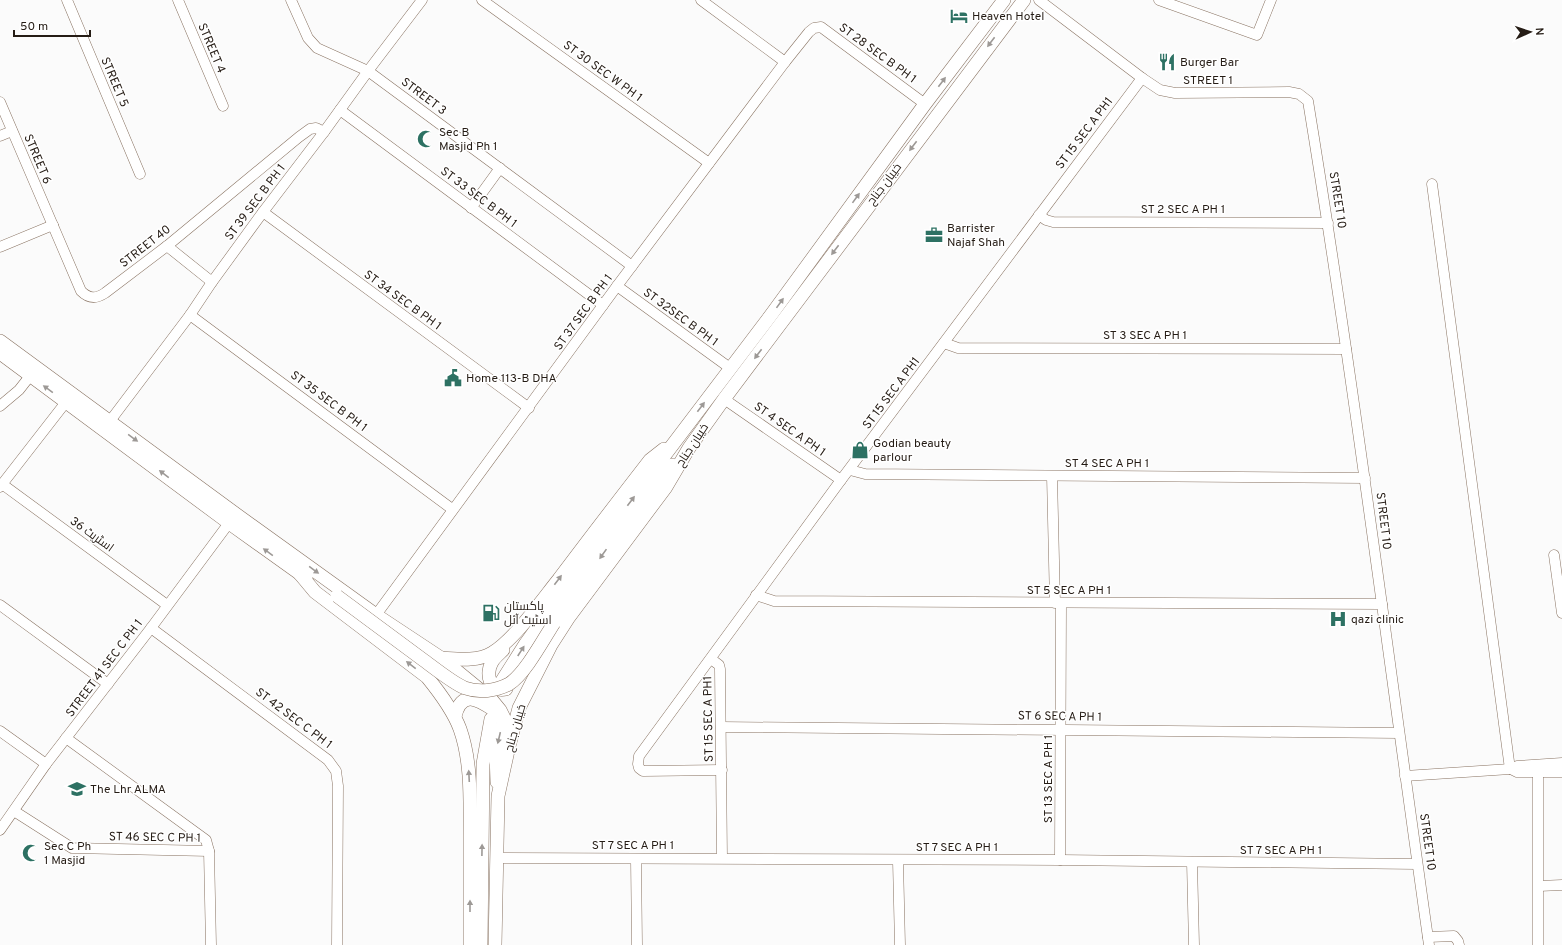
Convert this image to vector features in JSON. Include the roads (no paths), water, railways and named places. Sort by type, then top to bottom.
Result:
[{"type":"main road","name":"خیبان جناح","points":[[500,684],[526,643],[608,530],[1004,0]]},
{"type":"main road","name":"خیبان جناح","points":[[495,945],[498,796],[519,708],[551,645],[569,617],[666,487],[689,448],[724,399],[1024,0]]},
{"type":"main road","points":[[0,341],[376,615],[441,658],[491,699],[500,710],[504,718],[496,753],[498,796]]},
{"type":"main road","points":[[0,353],[228,523],[300,574],[337,596],[438,671],[464,688],[476,691],[490,691],[501,687],[516,678],[618,532],[673,464],[689,448]]},
{"type":"main road","points":[[441,658],[458,660],[482,657],[493,652],[509,639],[543,600],[650,460],[678,438]]},
{"type":"main road","points":[[300,574],[315,592],[427,677],[455,716],[466,748],[469,771],[470,945]]},
{"type":"main road","points":[[509,639],[504,648],[491,663],[488,673],[490,681],[498,690],[508,688],[520,681],[538,657],[551,645]]},
{"type":"main road","points":[[455,716],[460,704],[470,699],[479,701],[494,710],[500,710]]},
{"type":"main road","name":"خیبان جناح","points":[[481,945],[483,764],[490,719]]},
{"type":"street","name":"STREET 5","points":[[66,0],[140,174]]},
{"type":"street","name":"STREET 4","points":[[178,0],[223,106]]},
{"type":"street","name":"STREET 3","points":[[291,0],[308,38],[317,48],[368,71],[632,266]]},
{"type":"street","name":"ST 39 SEC B PH 1","points":[[110,421],[190,315],[263,212],[422,0]]},
{"type":"street","name":"ST 30 SEC W PH 1","points":[[482,0],[709,163]]},
{"type":"street","points":[[701,0],[785,62]]},
{"type":"street","name":"STREET 1","points":[[1041,0],[1142,78],[1160,90],[1166,92],[1290,92],[1300,94],[1308,101]]},
{"type":"street","points":[[1159,0],[1257,35],[1272,0]]},
{"type":"street","name":"ST 28 SEC B PH 1","points":[[814,28],[820,27],[925,104]]},
{"type":"street","name":"ST 37 SEC B PH 1","points":[[376,615],[452,509],[529,408],[617,286],[785,62],[814,28]]},
{"type":"street","name":"ST 15 SEC A PH1","points":[[722,858],[720,669],[711,659],[841,480],[850,470],[1142,78]]},
{"type":"street","name":"STREET 10","points":[[1308,101],[1328,223],[1365,478],[1399,733],[1429,941]]},
{"type":"street","name":"STREET 6","points":[[0,102],[53,225]]},
{"type":"street","name":"ST 33 SEC B PH 1","points":[[340,110],[603,305]]},
{"type":"street","name":"STREET 40","points":[[53,225],[81,291],[85,295],[92,298],[99,297],[167,246],[299,138],[310,130],[316,128],[324,132]]},
{"type":"street","points":[[0,136],[12,131]]},
{"type":"street","points":[[471,208],[500,168]]},
{"type":"street","points":[[1432,184],[1510,769]]},
{"type":"street","name":"ST 34 SEC B PH 1","points":[[263,212],[529,408]]},
{"type":"street","name":"ST 2 SEC A PH 1","points":[[1039,215],[1046,220],[1053,222],[1328,223]]},
{"type":"street","points":[[0,247],[53,225]]},
{"type":"street","points":[[167,246],[212,282]]},
{"type":"street","name":"ST 32SEC B PH 1","points":[[617,286],[730,368]]},
{"type":"street","name":"ST 35 SEC B PH 1","points":[[190,315],[452,509]]},
{"type":"street","name":"ST 3 SEC A PH 1","points":[[944,343],[958,348],[1346,349]]},
{"type":"street","points":[[0,406],[19,390],[30,376]]},
{"type":"street","name":"ST 4 SEC A PH 1","points":[[724,399],[841,480]]},
{"type":"street","points":[[1,486],[66,402]]},
{"type":"street","name":"ST 4 SEC A PH 1","points":[[850,470],[865,474],[1365,478]]},
{"type":"street","name":"ST 13 SEC A PH 1","points":[[1052,476],[1058,603],[1061,729],[1060,860]]},
{"type":"street","name":"اسٹریٹ 36","points":[[1,486],[167,605]]},
{"type":"street","name":"STREET 41 SEC C PH 1","points":[[0,830],[46,764],[151,628],[228,523]]},
{"type":"street","points":[[1554,555],[1562,613]]},
{"type":"street","name":"ST 5 SEC A PH 1","points":[[756,595],[774,601],[1382,604]]},
{"type":"street","points":[[0,605],[108,684]]},
{"type":"street","name":"ST 42 SEC C PH 1","points":[[151,628],[328,760],[336,771],[338,786],[337,945]]},
{"type":"street","points":[[711,659],[639,756],[638,764],[639,768],[643,771],[722,770]]},
{"type":"street","name":"ST 6 SEC A PH 1","points":[[721,727],[1399,733]]},
{"type":"street","points":[[0,731],[46,764]]},
{"type":"street","points":[[66,738],[206,840],[209,851],[211,945]]},
{"type":"street","points":[[1405,776],[1510,769],[1517,766],[1562,764]]},
{"type":"street","points":[[1510,769],[1517,772],[1562,772]]},
{"type":"street","points":[[1538,772],[1538,945]]},
{"type":"street","name":"ST 46 SEC C PH 1","points":[[14,812],[72,848],[209,851]]},
{"type":"street","name":"ST 7 SEC A PH 1","points":[[497,858],[1060,860],[1418,864]]},
{"type":"street","points":[[636,859],[637,945]]},
{"type":"street","points":[[898,860],[900,945]]},
{"type":"street","points":[[1192,862],[1194,945]]},
{"type":"street","points":[[1539,886],[1562,885]]},
{"type":"street","points":[[1429,941],[1454,936],[1458,940],[1459,945]]},
{"type":"place","name":"Heaven Hotel","points":[[959,16]]},
{"type":"place","name":"Burger Bar","points":[[1167,62]]},
{"type":"place","name":"Sec B Masjid Ph 1","points":[[426,139]]},
{"type":"place","name":"Barrister Najaf Shah","points":[[934,235]]},
{"type":"place","name":"Home 113-B DHA","points":[[453,378]]},
{"type":"place","name":"Godian beauty parlour","points":[[860,450]]},
{"type":"place","name":"پاکستان اسٹیٹ آئل","points":[[491,613]]},
{"type":"place","name":"qazi clinic","points":[[1338,619]]},
{"type":"place","name":"The Lhr ALMA","points":[[77,789]]},
{"type":"place","name":"Sec C Ph 1 Masjid","points":[[31,853]]}]
